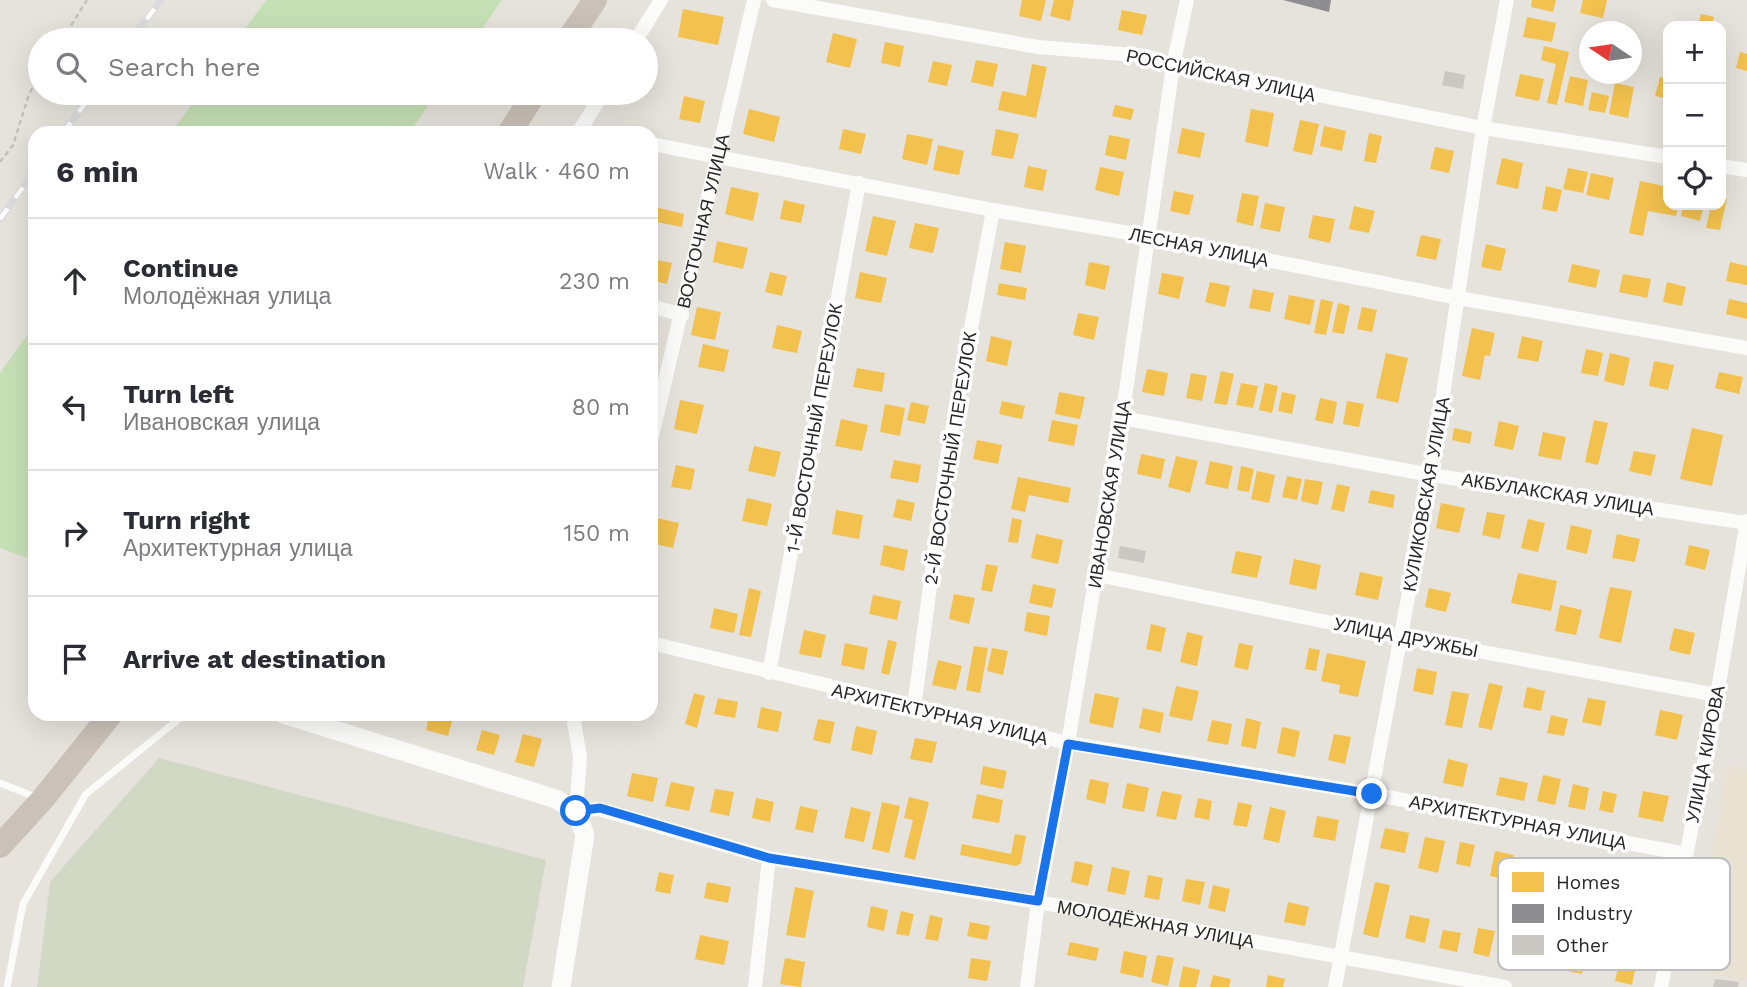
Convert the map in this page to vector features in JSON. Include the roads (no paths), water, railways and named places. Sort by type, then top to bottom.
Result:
[{"type":"highway","points":[[576,28],[594,0]]},
{"type":"highway","points":[[514,126],[527,105]]},
{"type":"highway","points":[[0,846],[42,800],[105,721]]},
{"type":"street","points":[[644,28],[661,0]]},
{"type":"street","name":"ВОСТОЧНАЯ УЛИЦА","points":[[658,413],[754,0]]},
{"type":"street","name":"РОССИЙСКАЯ УЛИЦА","points":[[773,0],[832,5],[1038,47],[1147,56],[1173,66],[1483,128],[1663,156]]},
{"type":"street","name":"ИВАНОВСКАЯ УЛИЦА","points":[[1027,987],[1038,901],[1068,744],[1122,418],[1173,66],[1187,0]]},
{"type":"street","name":"КУЛИКОВСКАЯ УЛИЦА","points":[[1335,987],[1431,474],[1483,128],[1507,0]]},
{"type":"street","points":[[587,126],[597,105]]},
{"type":"street","name":"ЛЕСНАЯ УЛИЦА","points":[[658,145],[993,210],[1147,236],[1458,298],[1747,348]]},
{"type":"street","points":[[1726,167],[1747,170]]},
{"type":"street","name":"1-Й ВОСТОЧНЫЙ ПЕРЕУЛОК","points":[[769,673],[859,183]]},
{"type":"street","name":"2-Й ВОСТОЧНЫЙ ПЕРЕУЛОК","points":[[915,708],[947,457],[993,210]]},
{"type":"street","points":[[658,308],[682,315]]},
{"type":"street","name":"АКБУЛАКСКАЯ УЛИЦА","points":[[1122,418],[1431,474],[1747,522]]},
{"type":"street","name":"УЛИЦА КИРОВА","points":[[1685,858],[1747,522]]},
{"type":"street","name":"УЛИЦА ДРУЖБЫ","points":[[1097,575],[1401,637],[1717,695]]},
{"type":"street","name":"АРХИТЕКТУРНАЯ УЛИЦА","points":[[658,645],[1068,744],[1372,794],[1686,854]]},
{"type":"street","name":"МОЛОДЁЖНАЯ УЛИЦА","points":[[305,721],[556,799],[576,811],[600,808],[769,858],[1038,901],[1505,987]]},
{"type":"street","points":[[561,987],[585,835],[576,811],[579,757],[574,721]]},
{"type":"street","points":[[755,987],[769,858]]},
{"type":"lane","points":[[7,987],[23,905],[86,794],[176,721]]},
{"type":"lane","points":[[0,783],[42,800]]},
{"type":"railway","points":[[140,28],[161,0]]},
{"type":"railway","points":[[68,126],[84,105]]},
{"type":"railway","points":[[0,219],[28,181]]}]
